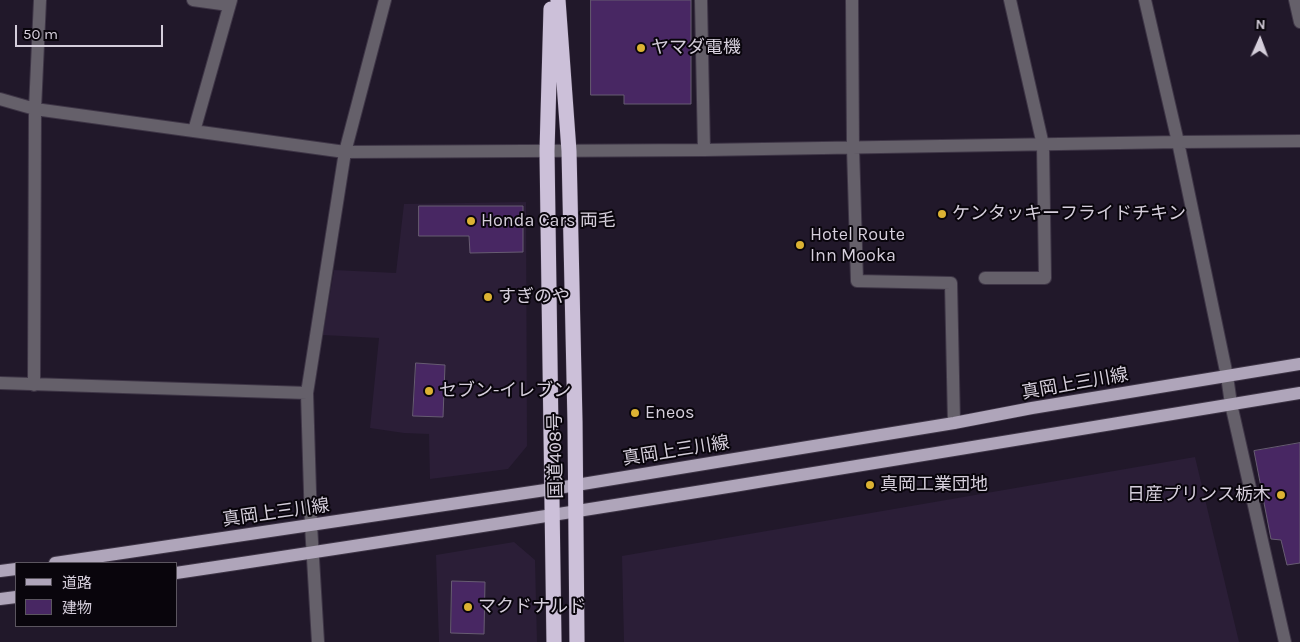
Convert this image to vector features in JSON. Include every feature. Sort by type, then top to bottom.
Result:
[{"type":"highway","name":"国道408号","points":[[551,0],[547,151],[554,642]]},
{"type":"highway","name":"国道408号","points":[[558,0],[569,151],[577,642]]},
{"type":"main road","name":"真岡上三川線","points":[[62,562],[552,489],[1300,364]]},
{"type":"main road","points":[[178,573],[766,481],[1300,393]]},
{"type":"main road","points":[[0,572],[15,569]]},
{"type":"main road","points":[[0,599],[15,597]]},
{"type":"street","points":[[34,385],[35,109],[40,0]]},
{"type":"street","points":[[193,0],[230,2],[194,131]]},
{"type":"street","points":[[318,642],[311,525],[307,393],[345,152],[386,0]]},
{"type":"street","points":[[701,0],[704,150]]},
{"type":"street","points":[[852,0],[853,148],[857,281],[951,283],[954,423]]},
{"type":"street","points":[[985,278],[1045,278],[1043,144],[1010,0]]},
{"type":"street","points":[[1145,0],[1178,142],[1227,376],[1231,404],[1285,642]]},
{"type":"street","points":[[1295,0],[1300,22]]},
{"type":"street","points":[[0,99],[35,109],[345,152],[704,150],[1300,141]]},
{"type":"street","points":[[0,383],[307,393]]},
{"type":"shaded area","points":[[526,202],[527,446],[508,469],[430,479],[429,434],[404,433],[370,428],[379,338],[323,335],[334,270],[396,273],[404,204]]},
{"type":"shaded area","points":[[1195,457],[1239,642],[624,642],[622,556]]},
{"type":"shaded area","points":[[514,542],[535,560],[537,642],[439,642],[436,555]]},
{"type":"building","name":"ヤマダ電機","points":[[591,0],[691,0],[691,104],[624,104],[624,95],[591,95]]},
{"type":"building","name":"Honda Cars 両毛","points":[[419,206],[523,206],[523,252],[470,253],[469,236],[419,236]]},
{"type":"building","name":"セブン-イレブン","points":[[416,363],[445,365],[443,417],[413,416]]},
{"type":"building","name":"日産プリンス栃木","points":[[1300,443],[1300,563],[1287,565],[1281,540],[1271,539],[1254,451]]},
{"type":"building","name":"マクドナルド","points":[[452,581],[485,582],[484,634],[451,633]]},
{"type":"place","name":"ヤマダ電機","points":[[641,48]]},
{"type":"place","name":"ケンタッキーフライドチキン","points":[[942,214]]},
{"type":"place","name":"Honda Cars 両毛","points":[[471,221]]},
{"type":"place","name":"Hotel Route Inn Mooka","points":[[800,245]]},
{"type":"place","name":"すぎのや","points":[[488,297]]},
{"type":"place","name":"セブン-イレブン","points":[[429,391]]},
{"type":"place","name":"Eneos","points":[[635,413]]},
{"type":"place","name":"真岡工業団地","points":[[870,485]]},
{"type":"place","name":"日産プリンス栃木","points":[[1281,495]]},
{"type":"place","name":"マクドナルド","points":[[468,607]]}]
